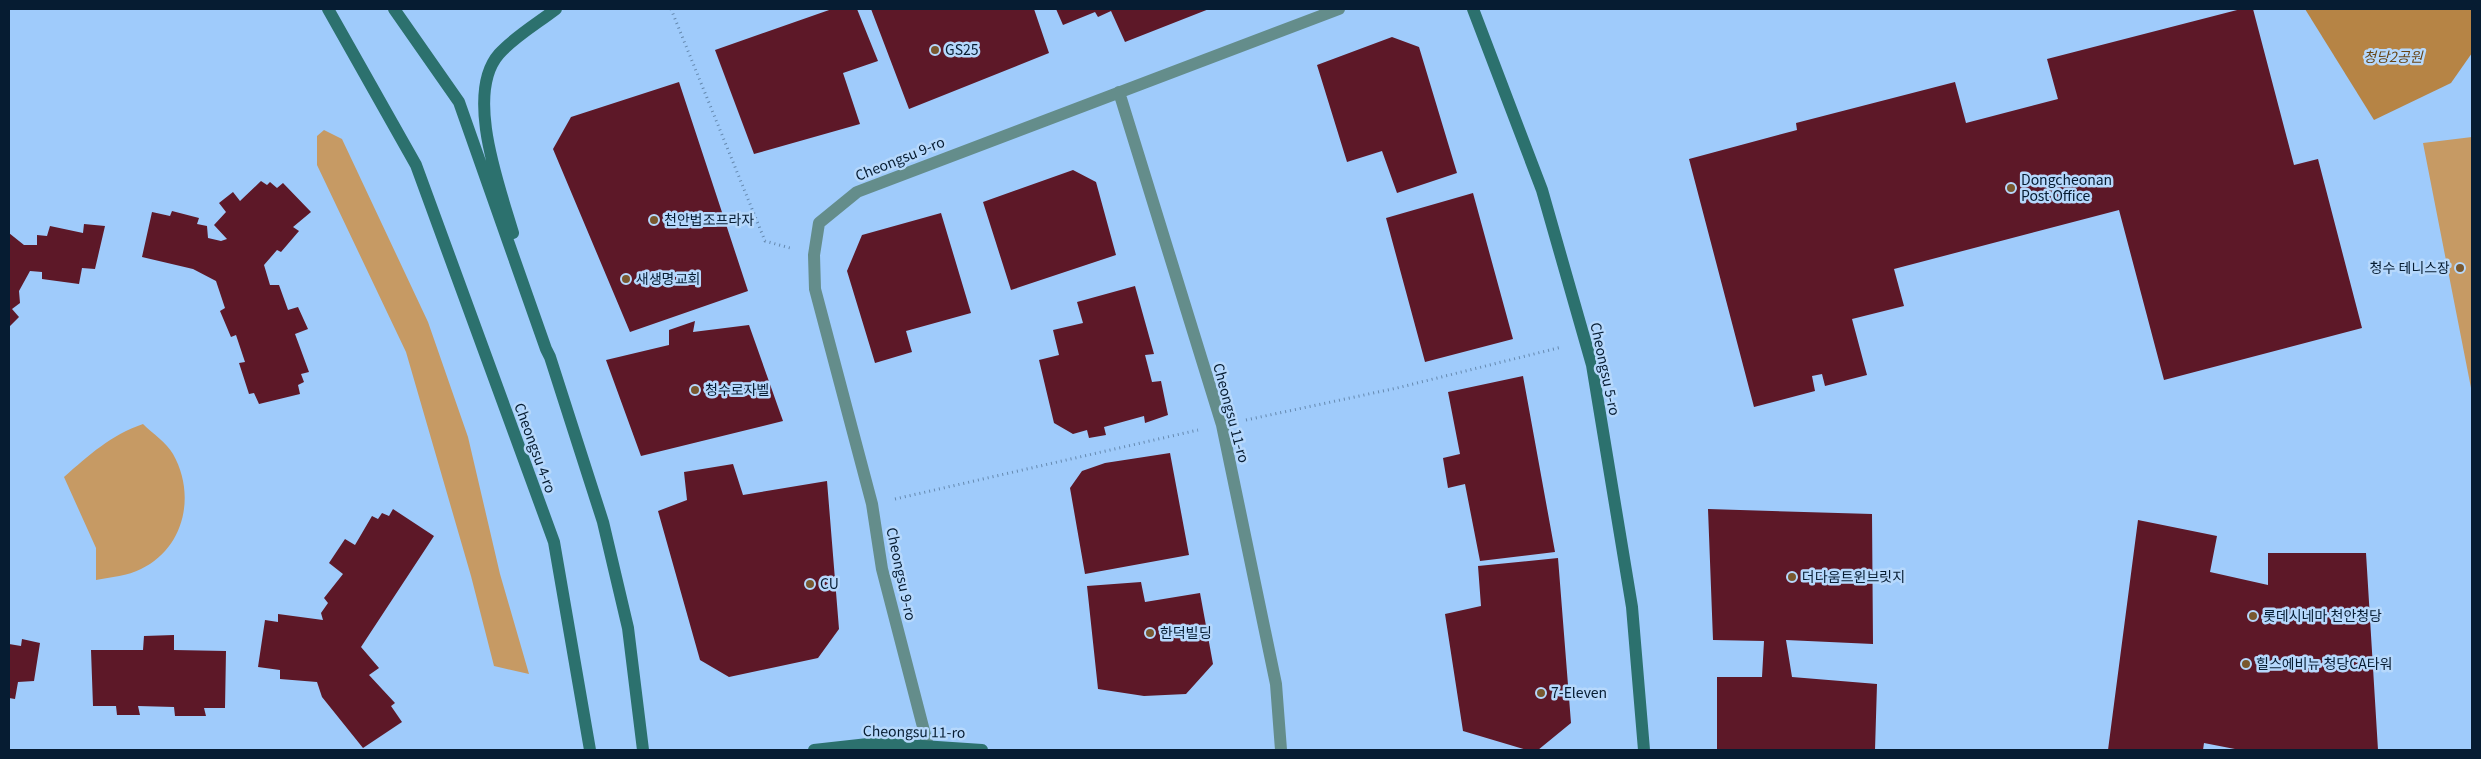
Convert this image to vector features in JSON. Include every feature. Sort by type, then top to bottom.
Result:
[{"type":"street","name":"Cheongsu 4-ro","points":[[328,9],[416,165],[554,542],[590,750]]},
{"type":"street","points":[[394,9],[459,102],[550,357],[607,541],[628,628],[643,750]]},
{"type":"street","points":[[546,349],[486,142],[485,83],[498,54],[556,9]]},
{"type":"street","name":"Cheongsu 9-ro","points":[[929,748],[882,569],[872,504],[815,290],[814,255],[819,223],[857,192],[1339,9]]},
{"type":"street","name":"Cheongsu 5-ro","points":[[1473,9],[1542,190],[1592,365],[1632,607],[1644,750]]},
{"type":"street","name":"Cheongsu 11-ro","points":[[1119,92],[1222,425],[1276,684],[1281,750]]},
{"type":"street","name":"Cheongsu 11-ro","points":[[814,750],[877,743],[929,748],[982,750]]},
{"type":"path","points":[[671,9],[764,241],[814,255]]},
{"type":"shaded area","points":[[324,130],[342,139],[428,322],[468,437],[500,574],[529,674],[494,666],[471,576],[406,352],[317,165],[317,136]]},
{"type":"shaded area","name":"청수 테니스장","points":[[2472,137],[2472,393],[2423,143]]},
{"type":"shaded area","points":[[143,424],[170,450],[180,470],[185,502],[182,519],[177,534],[168,548],[156,560],[131,573],[96,580],[96,548],[64,477],[92,453],[111,440]]},
{"type":"green space","name":"청당2공원","points":[[2305,9],[2472,9],[2472,53],[2451,83],[2374,120]]},
{"type":"building","points":[[832,9],[857,9],[878,61],[843,73],[860,124],[754,154],[715,50]]},
{"type":"building","points":[[871,9],[1034,9],[1049,53],[909,109]]},
{"type":"building","points":[[1056,9],[1209,9],[1125,42],[1111,11],[1098,17],[1095,12],[1063,25]]},
{"type":"building","name":"Dongcheonan Post Office","points":[[2241,9],[2253,9],[2294,165],[2318,159],[2362,328],[2164,380],[2119,210],[1894,269],[1904,306],[1852,319],[1867,375],[1825,386],[1822,374],[1812,376],[1815,391],[1754,407],[1689,159],[1797,130],[1796,123],[1955,82],[1966,123],[2058,99],[2047,59]]},
{"type":"building","points":[[1392,37],[1419,47],[1457,173],[1397,193],[1382,151],[1347,162],[1317,65]]},
{"type":"building","name":"천안법조프라자","points":[[679,82],[748,291],[630,332],[553,149],[571,117]]},
{"type":"building","points":[[1073,170],[1096,182],[1116,255],[1011,290],[983,202]]},
{"type":"building","points":[[261,181],[267,185],[270,182],[277,188],[283,183],[311,212],[293,227],[299,231],[281,252],[277,250],[264,265],[270,285],[279,285],[288,310],[298,307],[308,329],[295,334],[309,372],[301,374],[304,382],[298,385],[300,394],[259,404],[254,393],[249,394],[239,363],[245,362],[236,335],[231,337],[220,311],[225,308],[216,281],[193,269],[142,257],[152,212],[170,216],[172,211],[199,218],[197,224],[207,226],[208,238],[221,241],[227,239],[214,225],[226,212],[219,203],[233,192],[240,201]]},
{"type":"building","points":[[1473,193],[1513,339],[1425,362],[1386,218]]},
{"type":"building","points":[[941,213],[971,313],[906,331],[912,352],[875,363],[847,271],[862,235]]},
{"type":"building","points":[[84,224],[105,226],[95,269],[82,268],[79,284],[42,279],[42,272],[30,271],[19,291],[20,303],[12,309],[19,317],[9,327],[9,233],[24,245],[37,245],[37,235],[47,236],[50,226],[83,233]]},
{"type":"building","points":[[1135,286],[1154,354],[1145,355],[1152,382],[1161,381],[1168,415],[1145,423],[1144,416],[1104,427],[1106,435],[1089,438],[1087,430],[1073,434],[1054,423],[1039,360],[1059,355],[1053,330],[1083,323],[1077,302]]},
{"type":"building","name":"청수로자벨","points":[[695,321],[693,332],[749,325],[783,421],[641,456],[606,360],[669,345],[669,330]]},
{"type":"building","points":[[1523,376],[1555,552],[1480,561],[1465,484],[1448,488],[1443,458],[1460,454],[1448,392]]},
{"type":"building","points":[[1170,453],[1189,555],[1085,574],[1070,488],[1082,471],[1105,463]]},
{"type":"building","points":[[733,464],[743,495],[827,481],[839,629],[818,658],[729,677],[700,660],[658,511],[687,500],[684,472]]},
{"type":"building","points":[[393,509],[434,536],[361,647],[379,668],[369,675],[395,703],[391,706],[402,722],[363,748],[322,697],[317,682],[280,679],[280,670],[258,667],[265,620],[278,622],[278,614],[323,620],[321,613],[328,603],[324,598],[343,574],[329,563],[345,539],[355,545],[372,516],[378,519],[382,513],[389,516]]},
{"type":"building","name":"더다움트윈브릿지","points":[[1708,509],[1872,514],[1873,644],[1786,640],[1792,677],[1877,684],[1875,750],[1717,750],[1717,677],[1762,677],[1764,641],[1713,640]]},
{"type":"building","name":"힐스에비뉴 청당CA타워","points":[[2138,520],[2217,536],[2210,572],[2268,585],[2268,553],[2366,553],[2378,750],[2240,750],[2204,743],[2203,750],[2108,750]]},
{"type":"building","points":[[1558,558],[1571,723],[1538,750],[1527,750],[1463,731],[1445,614],[1481,606],[1478,566]]},
{"type":"building","name":"한덕빌딩","points":[[1141,582],[1145,602],[1200,593],[1213,664],[1186,694],[1144,696],[1098,689],[1087,586]]},
{"type":"building","points":[[174,635],[174,650],[226,651],[225,708],[204,708],[206,716],[175,716],[174,707],[138,706],[140,715],[117,715],[116,706],[93,706],[91,650],[143,650],[144,636]]},
{"type":"building","points":[[22,639],[40,643],[34,681],[18,682],[15,699],[9,698],[9,644],[21,646]]},
{"type":"place","name":"GS25","points":[[935,50]]},
{"type":"place","name":"Dongcheonan Post Office","points":[[2011,188]]},
{"type":"place","name":"천안법조프라자","points":[[654,220]]},
{"type":"place","name":"청수 테니스장","points":[[2460,268]]},
{"type":"place","name":"새생명교회","points":[[626,279]]},
{"type":"place","name":"청수로자벨","points":[[695,390]]},
{"type":"place","name":"더다움트윈브릿지","points":[[1792,577]]},
{"type":"place","name":"CU","points":[[810,584]]},
{"type":"place","name":"롯데시네마 천안청당","points":[[2253,616]]},
{"type":"place","name":"한덕빌딩","points":[[1150,633]]},
{"type":"place","name":"힐스에비뉴 청당CA타워","points":[[2246,664]]},
{"type":"place","name":"7-Eleven","points":[[1541,693]]}]
